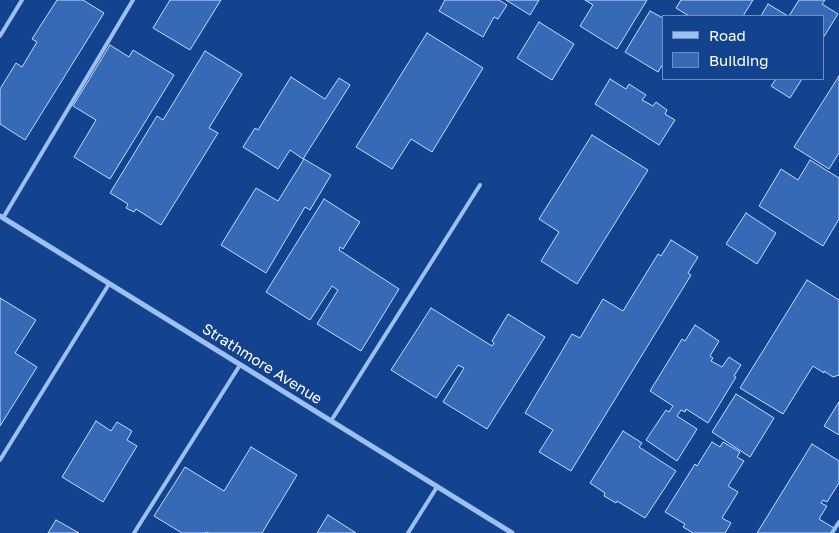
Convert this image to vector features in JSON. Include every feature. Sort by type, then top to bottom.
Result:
[{"type":"street","name":"Strathmore Avenue","points":[[1,217],[512,533]]},
{"type":"lane","points":[[0,36],[22,0]]},
{"type":"lane","points":[[1,217],[134,0]]},
{"type":"lane","points":[[331,422],[480,185]]},
{"type":"lane","points":[[0,460],[109,284]]},
{"type":"lane","points":[[134,533],[240,365]]},
{"type":"lane","points":[[408,533],[436,486]]},
{"type":"lane","points":[[832,533],[839,522]]},
{"type":"building","points":[[57,0],[83,0],[104,13],[25,140],[0,124],[0,89],[16,63],[22,67],[37,42],[32,39]]},
{"type":"building","points":[[170,0],[221,0],[190,50],[153,28]]},
{"type":"building","points":[[445,0],[499,0],[507,5],[498,19],[494,17],[483,37],[439,11]]},
{"type":"building","points":[[506,0],[539,0],[530,15]]},
{"type":"building","points":[[585,0],[647,0],[617,49],[580,26],[593,5]]},
{"type":"building","points":[[681,0],[753,0],[744,15],[687,15],[676,8]]},
{"type":"building","points":[[799,0],[825,0],[822,4],[838,14],[824,36],[824,15],[790,15]]},
{"type":"building","points":[[768,4],[786,15],[762,15]]},
{"type":"building","points":[[650,11],[662,17],[662,66],[658,72],[625,52]]},
{"type":"building","points":[[539,22],[574,44],[552,80],[517,58]]},
{"type":"building","points":[[427,33],[483,68],[432,152],[411,139],[392,169],[356,147]]},
{"type":"building","points":[[110,45],[129,57],[133,50],[174,75],[110,179],[74,157],[96,120],[73,106]]},
{"type":"building","points":[[205,51],[242,74],[209,128],[218,133],[161,225],[136,209],[134,212],[126,208],[128,204],[110,193],[157,116],[163,120]]},
{"type":"building","points":[[839,76],[839,153],[829,169],[794,147]]},
{"type":"building","points":[[291,77],[325,99],[339,78],[350,85],[303,159],[290,150],[278,169],[243,147],[255,128],[258,130]]},
{"type":"building","points":[[610,79],[626,89],[629,84],[646,95],[642,100],[653,106],[656,102],[667,110],[665,114],[675,120],[659,145],[595,104]]},
{"type":"building","points":[[775,80],[801,80],[790,98],[771,86]]},
{"type":"building","points":[[592,135],[648,170],[577,284],[541,261],[559,232],[539,219]]},
{"type":"building","points":[[304,159],[331,175],[310,210],[305,207],[266,273],[221,245],[256,188],[278,201]]},
{"type":"building","points":[[810,160],[839,178],[839,219],[823,246],[759,206],[781,169],[798,180]]},
{"type":"building","points":[[324,199],[360,222],[343,249],[340,247],[339,250],[399,289],[361,351],[317,324],[338,290],[332,286],[310,320],[266,292]]},
{"type":"building","points":[[746,213],[776,233],[757,264],[726,244]]},
{"type":"building","points":[[671,240],[698,257],[688,273],[691,275],[571,471],[539,452],[553,430],[525,413],[572,334],[580,338],[603,299],[623,311],[658,254],[661,256]]},
{"type":"building","points":[[807,280],[839,300],[839,375],[833,377],[813,366],[783,414],[740,388]]},
{"type":"building","points":[[0,298],[36,320],[15,353],[37,367],[0,426]]},
{"type":"building","points":[[431,308],[492,346],[494,343],[492,341],[508,314],[545,337],[487,429],[443,402],[464,368],[458,365],[436,398],[391,370]]},
{"type":"building","points":[[695,325],[719,341],[710,356],[713,358],[711,361],[722,367],[729,357],[741,365],[734,376],[736,377],[708,423],[686,409],[685,412],[681,410],[677,416],[697,429],[677,461],[646,440],[666,410],[669,412],[673,406],[650,391],[682,339],[685,341]]},
{"type":"building","points":[[736,394],[774,418],[750,457],[712,432]]},
{"type":"building","points":[[839,402],[839,435],[824,426]]},
{"type":"building","points":[[96,421],[111,431],[117,422],[132,431],[127,440],[137,446],[103,502],[62,477]]},
{"type":"building","points":[[623,431],[642,443],[639,447],[676,471],[645,518],[617,501],[616,503],[604,496],[605,493],[590,483]]},
{"type":"building","points":[[712,442],[720,447],[723,442],[740,452],[737,457],[744,461],[728,486],[738,492],[722,518],[731,523],[725,533],[693,533],[683,527],[685,524],[665,512],[695,464],[697,466]]},
{"type":"building","points":[[812,444],[839,461],[839,483],[827,502],[823,500],[821,503],[827,506],[819,519],[834,528],[831,533],[757,533]]},
{"type":"building","points":[[251,447],[297,475],[262,533],[182,533],[154,516],[185,467],[224,491]]},
{"type":"building","points":[[328,515],[356,533],[317,533]]},
{"type":"building","points":[[56,520],[79,533],[48,533]]}]
